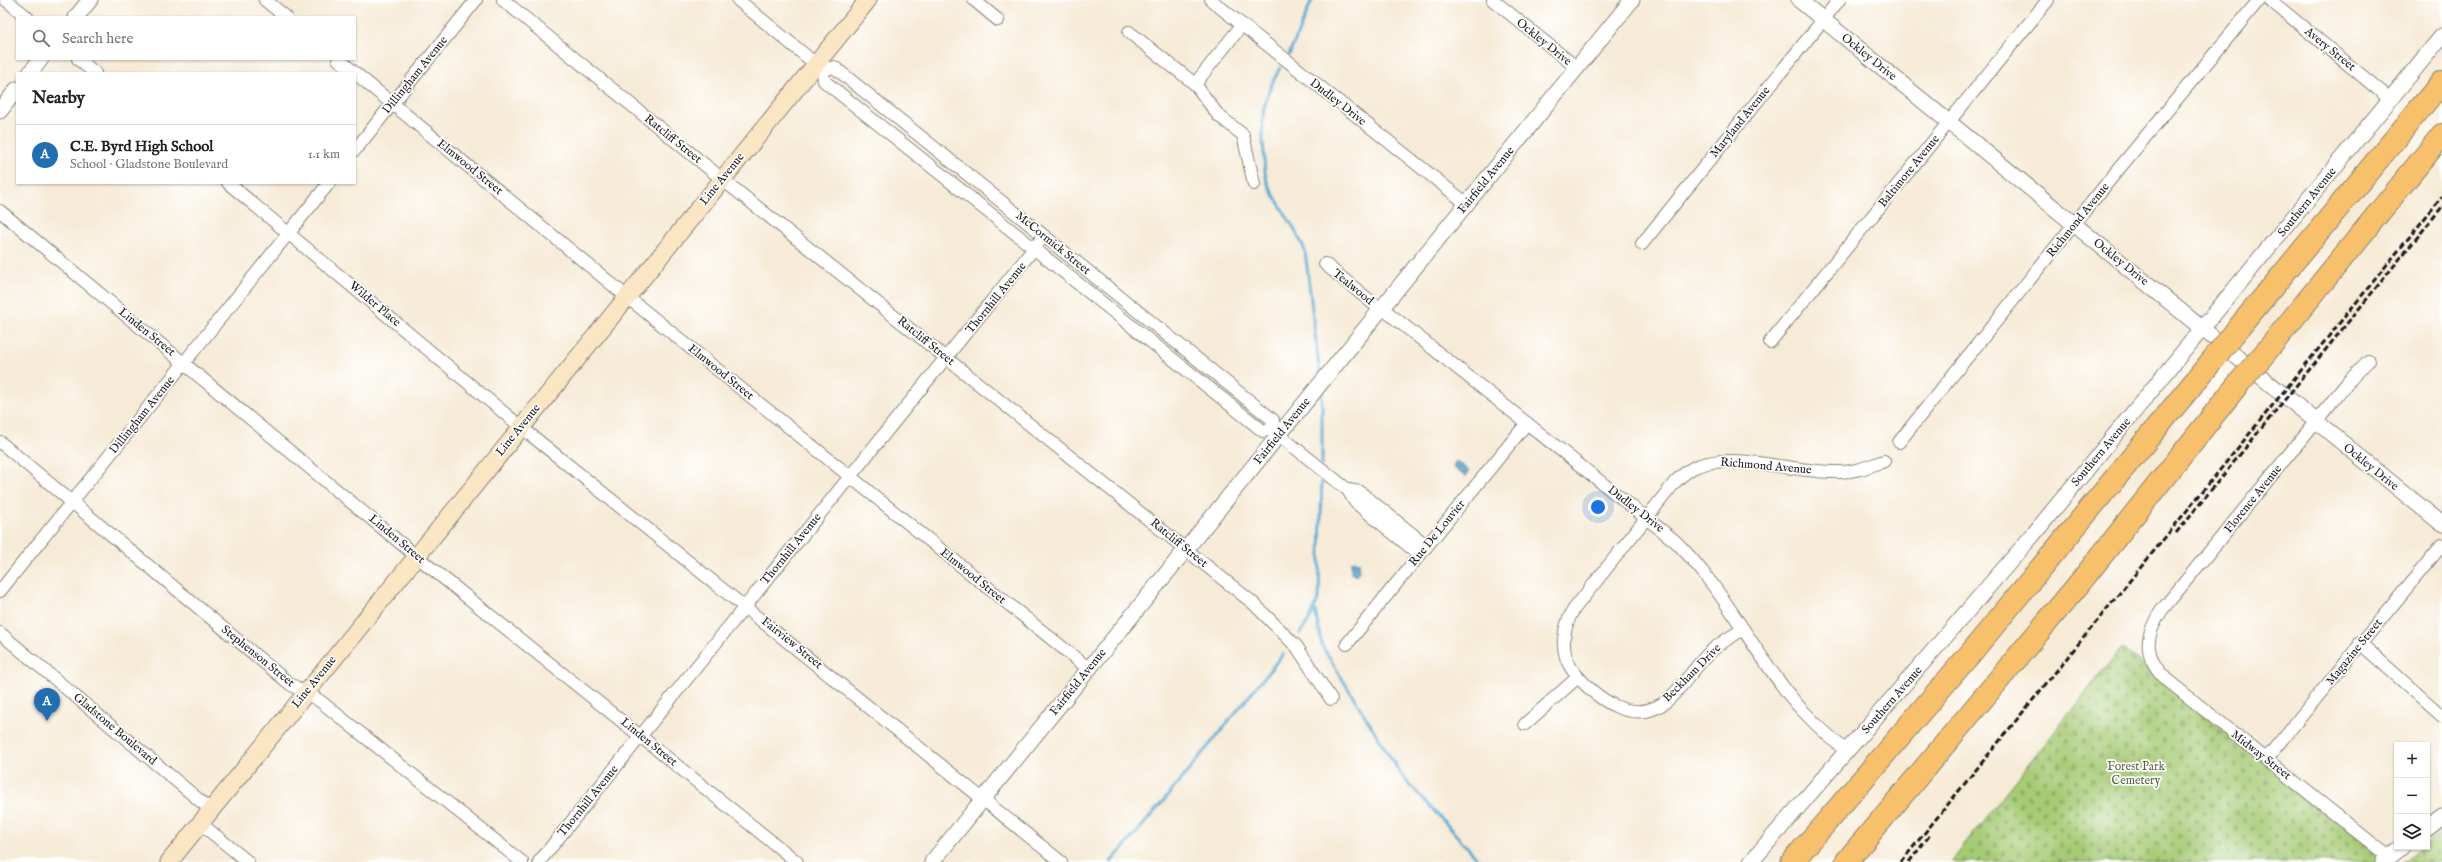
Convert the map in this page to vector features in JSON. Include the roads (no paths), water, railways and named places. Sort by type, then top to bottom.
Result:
[{"type":"highway","points":[[1792,862],[1980,642],[2442,82]]},
{"type":"highway","points":[[1846,862],[2078,586],[2239,383],[2442,136]]},
{"type":"main road","name":"Line Avenue","points":[[169,862],[626,296],[722,179],[819,67],[868,0]]},
{"type":"street","points":[[6,0],[26,16]]},
{"type":"street","points":[[77,16],[90,0]]},
{"type":"street","points":[[264,0],[285,16]]},
{"type":"street","name":"Dillingham Avenue","points":[[356,149],[476,0]]},
{"type":"street","name":"Ratcliff Street","points":[[503,0],[722,179],[1186,549],[1270,618],[1297,648],[1331,699]]},
{"type":"street","name":"McCormick Street","points":[[738,0],[819,67],[824,81],[1263,431],[1276,432],[1273,420],[932,146],[834,68],[819,67]]},
{"type":"street","points":[[974,0],[998,20]]},
{"type":"street","name":"Dudley Drive","points":[[1210,0],[1467,204]]},
{"type":"street","name":"Ockley Drive","points":[[1492,0],[1577,68]]},
{"type":"street","name":"Fairfield Avenue","points":[[932,862],[1186,549],[1276,432],[1312,394],[1632,0]]},
{"type":"street","name":"Ockley Drive","points":[[1799,0],[2442,524]]},
{"type":"street","name":"Maryland Avenue","points":[[1642,244],[1839,0]]},
{"type":"street","name":"Baltimore Avenue","points":[[1770,342],[2048,0]]},
{"type":"street","name":"Richmond Avenue","points":[[1899,442],[2074,224],[2259,0]]},
{"type":"street","name":"Avery Street","points":[[2270,0],[2390,99]]},
{"type":"street","points":[[1195,84],[1242,25]]},
{"type":"street","points":[[1128,32],[1195,84],[1218,115],[1243,135],[1254,184]]},
{"type":"street","name":"Southern Avenue","points":[[1751,862],[2021,550],[2203,330],[2442,36]]},
{"type":"street","points":[[31,72],[40,60]]},
{"type":"street","points":[[79,60],[94,72]]},
{"type":"street","name":"Elmwood Street","points":[[339,60],[354,72]]},
{"type":"street","name":"Elmwood Street","points":[[356,74],[626,296],[1088,669]]},
{"type":"street","points":[[0,111],[16,90]]},
{"type":"street","points":[[922,159],[932,146]]},
{"type":"street","name":"Wilder Place","points":[[229,184],[521,427]]},
{"type":"street","name":"Dillingham Avenue","points":[[0,591],[328,184]]},
{"type":"street","name":"Linden Street","points":[[0,211],[184,362],[416,556],[797,862]]},
{"type":"street","name":"Thornhill Avenue","points":[[538,862],[851,477],[1044,236]]},
{"type":"street","name":"Tealwood","points":[[1325,264],[1382,309]]},
{"type":"street","name":"Dudley Drive","points":[[1382,309],[1675,541],[1702,570],[1742,629],[1795,702],[1847,752]]},
{"type":"street","points":[[1158,346],[1167,335]]},
{"type":"street","name":"Florence Avenue","points":[[2148,642],[2151,630],[2162,610],[2368,361]]},
{"type":"street","name":"Rue De Louvier","points":[[1348,644],[1527,423]]},
{"type":"street","name":"Fairview Street","points":[[521,427],[1061,862]]},
{"type":"street","points":[[1276,432],[1348,490],[1355,502],[1423,550]]},
{"type":"street","name":"Stephenson Street","points":[[0,442],[290,684],[320,701],[522,862]]},
{"type":"street","name":"Richmond Avenue","points":[[1647,518],[1675,482],[1686,472],[1699,465],[1713,462],[1839,472],[1859,470],[1884,461]]},
{"type":"street","name":"Beckham Drive","points":[[1647,518],[1581,599],[1568,620],[1564,648],[1569,663],[1578,677],[1595,694],[1612,706],[1632,711],[1650,709],[1669,700],[1709,653],[1742,629]]},
{"type":"street","name":"Magazine Street","points":[[2266,759],[2442,545]]},
{"type":"street","name":"Gladstone Boulevard","points":[[0,633],[211,810]]},
{"type":"street","name":"Midway Street","points":[[2148,642],[2153,663],[2161,674],[2386,859]]},
{"type":"street","points":[[2360,643],[2442,716]]},
{"type":"street","points":[[1525,724],[1578,677]]},
{"type":"street","points":[[2430,826],[2442,816]]},
{"type":"street","points":[[200,823],[248,862]]},
{"type":"street","points":[[2386,859],[2398,850]]},
{"type":"water","points":[[1455,462],[1458,462],[1469,471],[1466,477],[1453,468]]},
{"type":"water","points":[[1354,560],[1359,562],[1359,573],[1356,576],[1351,573],[1351,562]]},
{"type":"waterway","points":[[1289,55],[1312,0]]},
{"type":"waterway","points":[[1280,68],[1269,90],[1264,110],[1263,130],[1265,173],[1268,184],[1297,234],[1305,251],[1320,375]]},
{"type":"waterway","points":[[1322,390],[1322,465]]},
{"type":"waterway","points":[[1300,633],[1310,619],[1319,597],[1322,474]]},
{"type":"waterway","points":[[1315,610],[1322,646],[1402,776],[1481,862]]},
{"type":"waterway","points":[[1111,862],[1177,785],[1283,654]]},
{"type":"railway","points":[[1901,862],[2442,197]]},
{"type":"railway","points":[[2176,533],[2442,207]]},
{"type":"railway","points":[[1909,862],[1930,835]]},
{"type":"place","name":"C.E. Byrd High School","points":[[47,721]]},
{"type":"park label","name":"Forest Park Cemetery","points":[[2136,773]]}]
